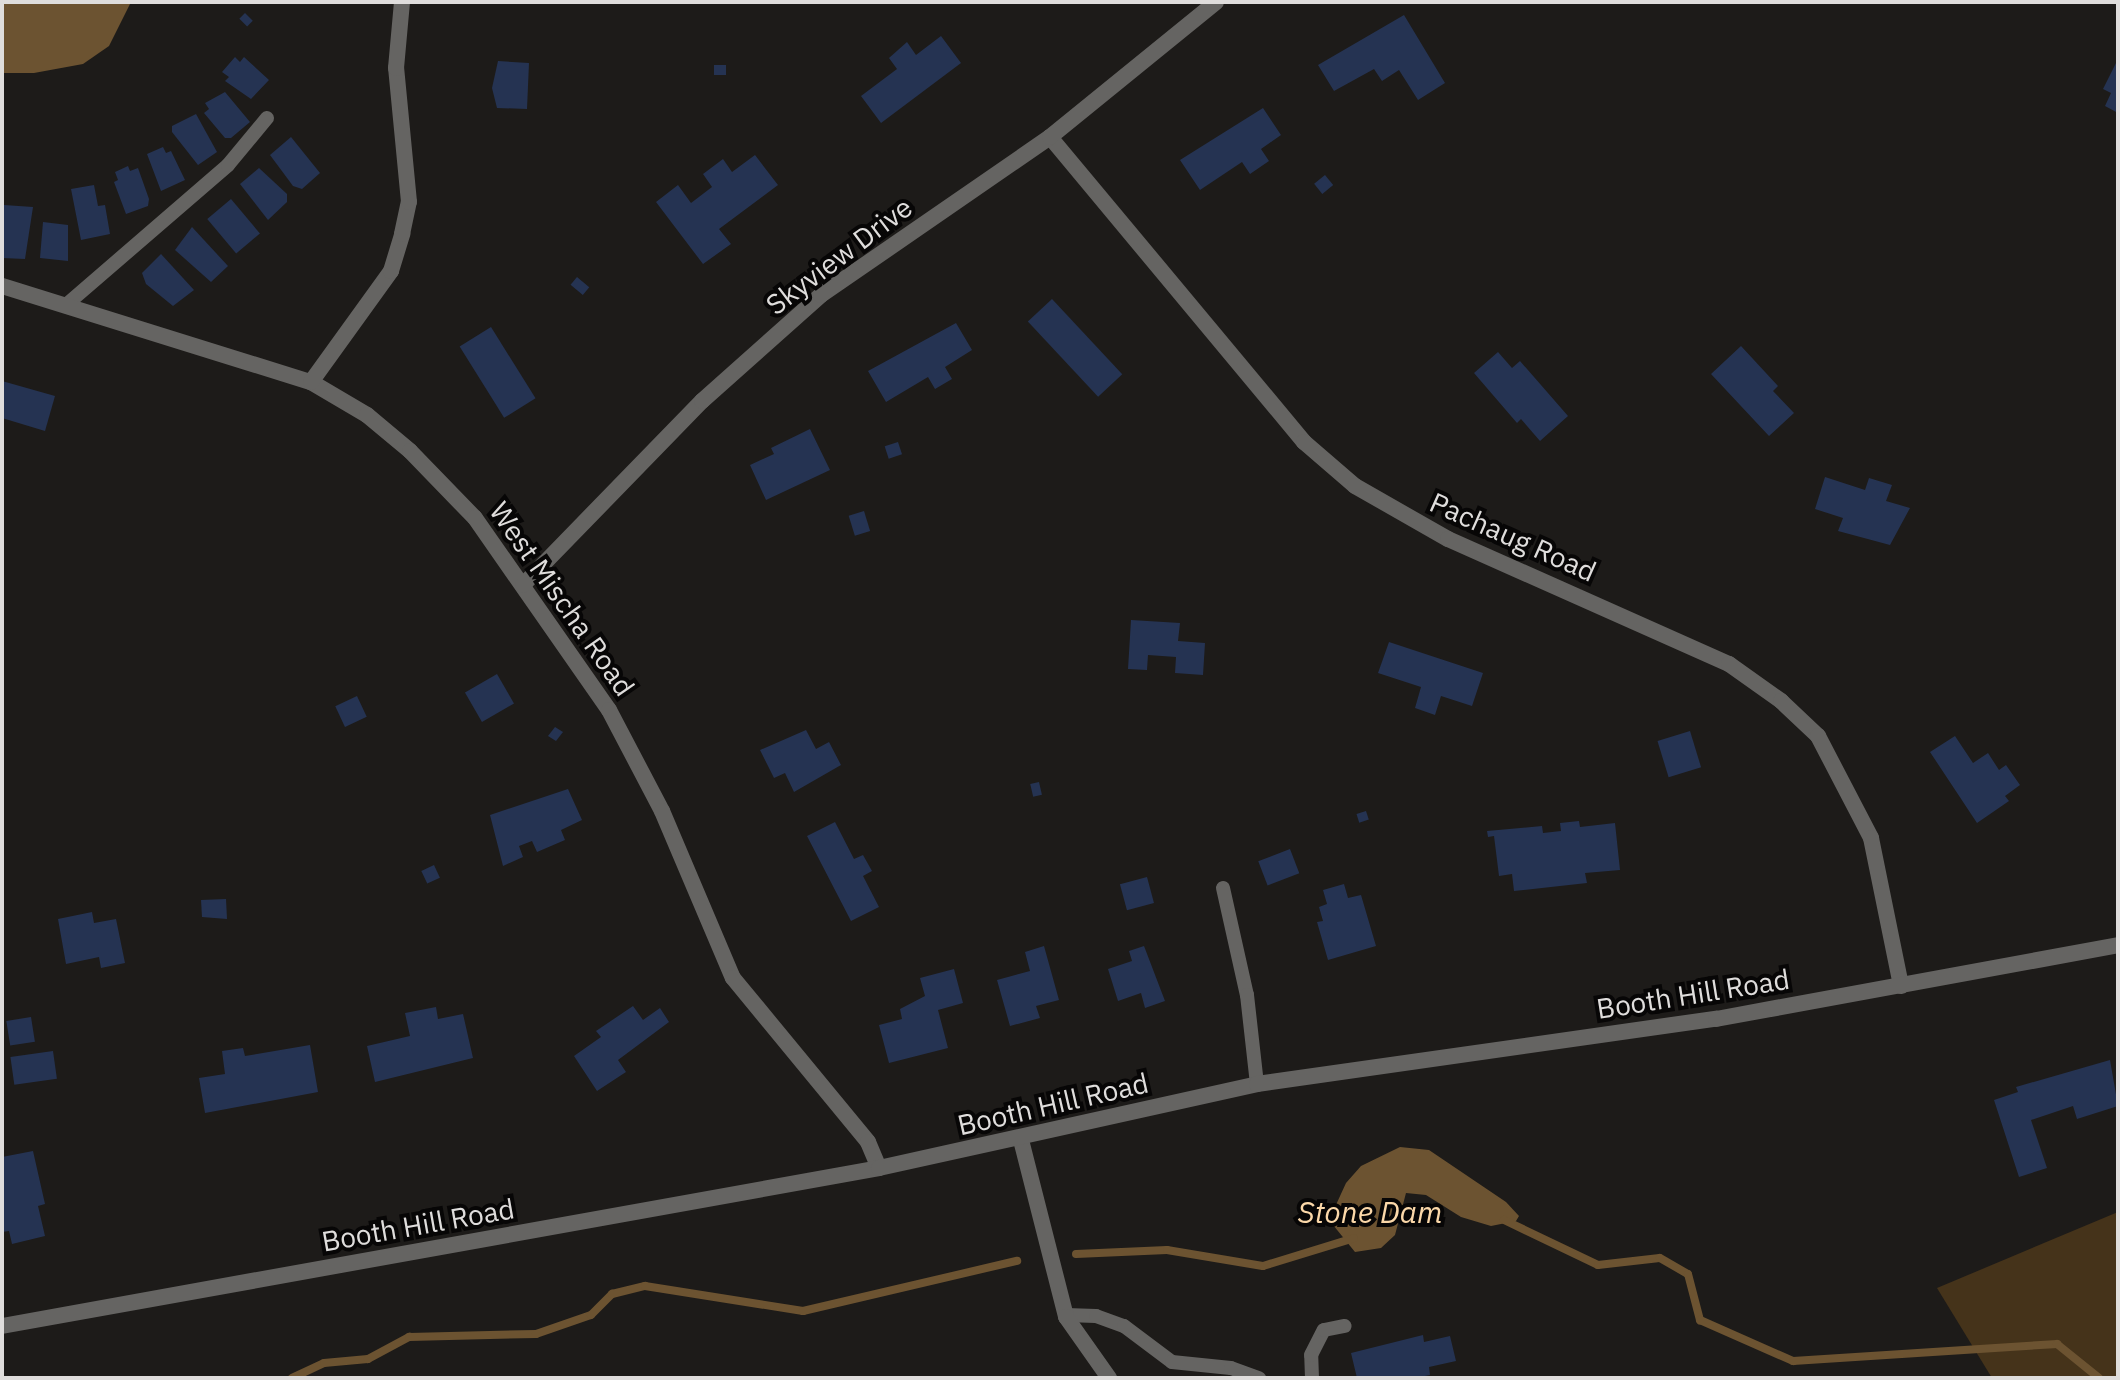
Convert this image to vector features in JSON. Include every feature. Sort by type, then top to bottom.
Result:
[{"type":"street","points":[[311,382],[391,271],[402,234],[409,202],[396,68],[402,2]]},
{"type":"street","name":"Skyview Drive","points":[[523,585],[702,401],[821,295],[1050,137],[1216,2]]},
{"type":"street","name":"Pachaug Road","points":[[1050,137],[1304,442],[1355,486],[1448,539],[1729,664],[1781,701],[1818,736],[1871,838],[1901,986]]},
{"type":"street","name":"West Mischa Road","points":[[2,286],[311,382],[367,415],[410,451],[475,518],[609,710],[662,811],[733,978],[868,1142],[879,1168]]},
{"type":"street","name":"Booth Hill Road","points":[[2,1326],[879,1168],[1021,1140],[1257,1084],[1716,1019],[2118,945]]},
{"type":"street","points":[[1021,1140],[1066,1315],[1109,1378]]},
{"type":"lane","points":[[66,305],[228,165],[267,118]]},
{"type":"lane","points":[[1223,888],[1247,995],[1257,1084]]},
{"type":"lane","points":[[1066,1315],[1096,1316],[1124,1326],[1172,1362],[1231,1368],[1259,1378]]},
{"type":"lane","points":[[1312,1378],[1311,1355],[1324,1330],[1345,1326]]},
{"type":"shaded area","points":[[2118,1212],[2118,1378],[1992,1378],[1937,1288]]},
{"type":"water","points":[[2,2],[131,2],[109,46],[83,64],[34,73],[2,73]]},
{"type":"water","name":"Stone Dam","points":[[1400,1147],[1429,1150],[1506,1202],[1519,1216],[1516,1221],[1491,1226],[1461,1217],[1426,1195],[1406,1193],[1395,1235],[1381,1248],[1355,1252],[1329,1220],[1346,1183],[1361,1166]]},
{"type":"building","points":[[245,13],[253,21],[247,26],[239,19]]},
{"type":"building","points":[[1404,15],[1445,83],[1418,100],[1399,70],[1382,81],[1374,69],[1334,91],[1318,65]]},
{"type":"building","points":[[941,36],[961,63],[881,123],[861,96],[897,69],[889,58],[907,42],[916,55]]},
{"type":"building","points":[[235,57],[240,62],[244,57],[269,80],[251,99],[225,81],[229,77],[222,72]]},
{"type":"building","points":[[2118,59],[2118,113],[2105,106],[2111,93],[2103,89]]},
{"type":"building","points":[[498,61],[529,63],[527,109],[497,108],[492,88]]},
{"type":"building","points":[[714,65],[726,65],[726,75],[714,75]]},
{"type":"building","points":[[225,92],[250,122],[231,138],[225,138],[204,113],[209,109],[205,103]]},
{"type":"building","points":[[1263,108],[1281,135],[1261,149],[1269,161],[1250,174],[1242,162],[1200,190],[1180,160]]},
{"type":"building","points":[[196,114],[217,152],[198,165],[172,132],[172,126]]},
{"type":"building","points":[[291,137],[320,173],[302,189],[293,186],[270,155]]},
{"type":"building","points":[[163,147],[166,153],[171,151],[185,180],[161,191],[147,154]]},
{"type":"building","points":[[755,155],[778,185],[719,229],[731,244],[703,264],[656,202],[678,185],[691,203],[712,187],[703,174],[723,159],[732,172]]},
{"type":"building","points":[[128,166],[130,171],[138,168],[149,199],[148,206],[126,214],[114,182],[118,180],[115,172]]},
{"type":"building","points":[[259,168],[287,194],[287,202],[268,220],[240,184]]},
{"type":"building","points":[[1325,175],[1333,185],[1322,194],[1314,184]]},
{"type":"building","points":[[94,185],[98,206],[105,205],[110,234],[81,240],[71,189]]},
{"type":"building","points":[[231,199],[260,233],[236,253],[207,219]]},
{"type":"building","points":[[4,205],[33,207],[25,259],[2,258]]},
{"type":"building","points":[[43,222],[68,225],[68,261],[40,258]]},
{"type":"building","points":[[192,227],[228,266],[211,282],[175,250]]},
{"type":"building","points":[[161,254],[194,290],[173,306],[146,284],[142,273]]},
{"type":"building","points":[[577,277],[589,287],[583,295],[571,285]]},
{"type":"building","points":[[1052,299],[1122,374],[1098,397],[1028,322]]},
{"type":"building","points":[[956,323],[972,350],[945,367],[952,379],[935,389],[928,377],[886,402],[868,371]]},
{"type":"building","points":[[491,327],[536,398],[504,418],[460,347]]},
{"type":"building","points":[[1741,346],[1778,386],[1773,391],[1794,413],[1769,436],[1711,374]]},
{"type":"building","points":[[1498,352],[1512,368],[1520,361],[1568,416],[1540,441],[1521,419],[1517,423],[1474,373]]},
{"type":"building","points":[[2,381],[55,396],[45,431],[2,418]]},
{"type":"building","points":[[810,429],[830,470],[766,500],[750,465],[774,454],[771,448]]},
{"type":"building","points":[[898,442],[902,454],[889,459],[885,446]]},
{"type":"building","points":[[1825,477],[1865,490],[1869,478],[1892,485],[1886,501],[1910,508],[1890,545],[1838,531],[1843,518],[1815,509]]},
{"type":"building","points":[[864,511],[870,531],[855,536],[849,516]]},
{"type":"building","points":[[1131,620],[1180,623],[1178,641],[1205,643],[1203,675],[1175,673],[1176,657],[1148,655],[1147,670],[1128,669]]},
{"type":"building","points":[[1389,642],[1483,673],[1472,706],[1441,696],[1435,715],[1415,708],[1421,687],[1378,673]]},
{"type":"building","points":[[497,674],[514,703],[482,722],[465,692]]},
{"type":"building","points":[[357,696],[367,717],[345,727],[335,706]]},
{"type":"building","points":[[555,727],[563,732],[556,741],[548,736]]},
{"type":"building","points":[[806,730],[816,749],[829,742],[841,765],[794,792],[785,773],[774,778],[760,750]]},
{"type":"building","points":[[1690,731],[1701,767],[1669,777],[1657,741]]},
{"type":"building","points":[[1955,736],[1973,763],[1988,753],[1999,770],[2006,765],[2020,785],[2005,796],[2009,801],[1977,823],[1930,752]]},
{"type":"building","points":[[1039,782],[1042,795],[1033,797],[1030,784]]},
{"type":"building","points":[[568,789],[582,820],[561,830],[565,840],[537,852],[532,841],[519,846],[523,857],[503,866],[490,815]]},
{"type":"building","points":[[1366,811],[1369,820],[1359,823],[1356,814]]},
{"type":"building","points":[[1579,821],[1580,827],[1615,823],[1620,870],[1585,873],[1587,883],[1514,891],[1512,874],[1499,876],[1494,836],[1488,837],[1487,831],[1542,826],[1543,833],[1561,831],[1560,823]]},
{"type":"building","points":[[835,822],[854,859],[863,855],[872,871],[863,876],[879,907],[851,921],[807,836]]},
{"type":"building","points":[[1290,849],[1299,873],[1268,885],[1258,861]]},
{"type":"building","points":[[434,865],[440,878],[427,884],[421,871]]},
{"type":"building","points":[[1147,877],[1154,903],[1127,910],[1120,884]]},
{"type":"building","points":[[1344,884],[1348,898],[1361,895],[1376,946],[1328,960],[1317,922],[1323,921],[1319,907],[1327,904],[1323,890]]},
{"type":"building","points":[[226,899],[227,919],[202,917],[201,900]]},
{"type":"building","points":[[92,912],[94,923],[116,919],[125,963],[101,968],[99,957],[66,964],[58,919]]},
{"type":"building","points":[[1044,946],[1059,1000],[1036,1006],[1040,1018],[1010,1026],[997,980],[1030,971],[1025,952]]},
{"type":"building","points":[[1144,946],[1165,1001],[1145,1008],[1141,993],[1118,1001],[1108,969],[1132,961],[1129,951]]},
{"type":"building","points":[[954,969],[963,1003],[938,1010],[948,1048],[889,1063],[879,1025],[902,1019],[900,1009],[925,996],[920,978]]},
{"type":"building","points":[[633,1006],[643,1020],[660,1008],[669,1022],[618,1060],[626,1072],[597,1091],[574,1056],[601,1037],[596,1031]]},
{"type":"building","points":[[436,1007],[438,1019],[463,1014],[473,1058],[375,1082],[367,1046],[410,1036],[405,1013]]},
{"type":"building","points":[[31,1017],[35,1042],[10,1046],[6,1021]]},
{"type":"building","points":[[310,1045],[318,1092],[205,1113],[199,1078],[225,1074],[222,1051],[243,1048],[245,1056]]},
{"type":"building","points":[[53,1051],[57,1079],[14,1085],[10,1057]]},
{"type":"building","points":[[2110,1060],[2118,1106],[2077,1119],[2073,1106],[2031,1120],[2047,1168],[2019,1177],[1994,1100],[2018,1092],[2016,1087]]},
{"type":"building","points":[[33,1151],[45,1204],[38,1206],[45,1236],[12,1244],[9,1231],[2,1232],[2,1157]]},
{"type":"building","points":[[1423,1335],[1424,1342],[1450,1336],[1456,1361],[1429,1367],[1430,1375],[1415,1378],[1357,1378],[1351,1353]]},
{"type":"waterway","points":[[1504,1220],[1598,1265],[1660,1258],[1688,1274],[1700,1320],[1793,1361],[2057,1344],[2099,1378]]},
{"type":"waterway","points":[[1076,1254],[1167,1250],[1263,1266],[1354,1238]]},
{"type":"waterway","points":[[292,1378],[324,1363],[368,1359],[409,1337],[536,1334],[591,1315],[612,1294],[645,1286],[803,1311],[1017,1261]]}]
